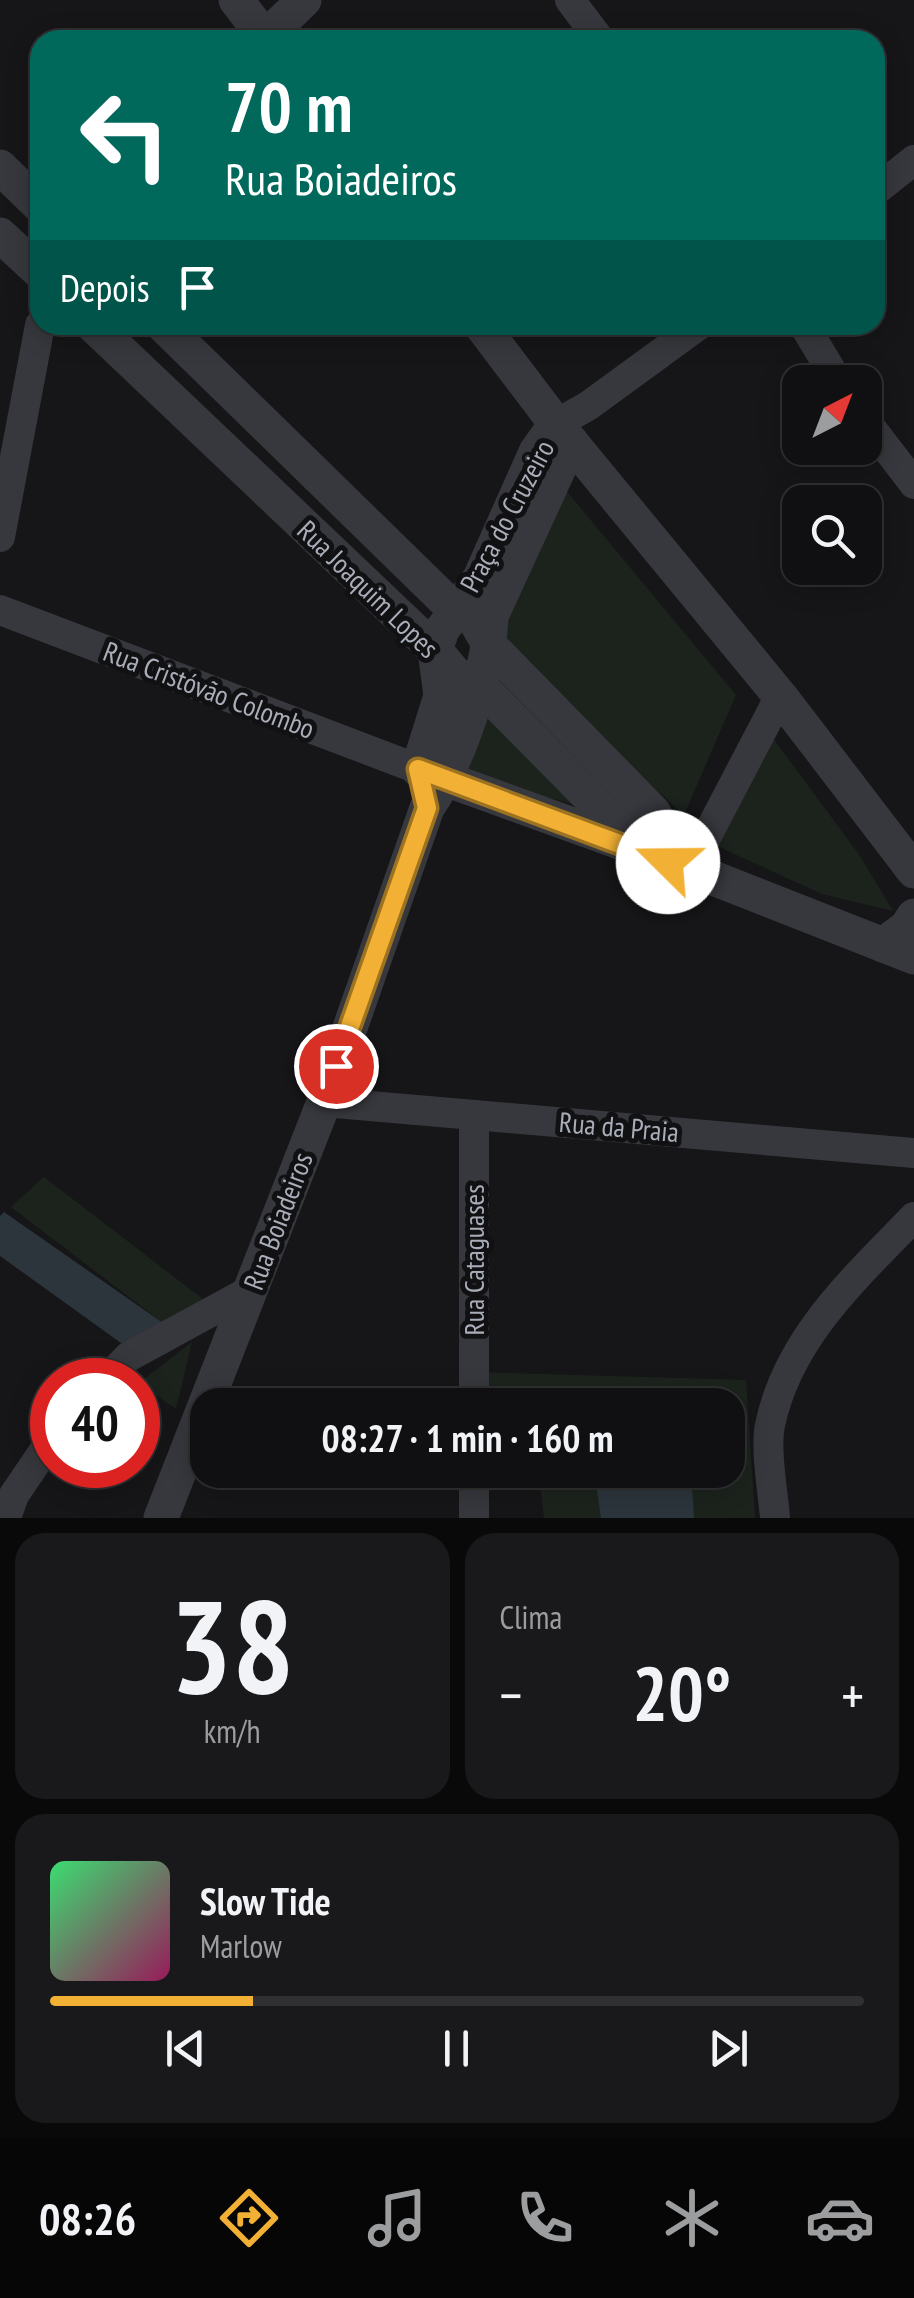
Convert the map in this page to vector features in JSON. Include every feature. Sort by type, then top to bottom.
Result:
[{"type":"street","points":[[236,0],[258,30]]},
{"type":"street","points":[[274,30],[304,0]]},
{"type":"street","points":[[570,0],[592,30]]},
{"type":"street","points":[[885,183],[914,160]]},
{"type":"street","points":[[0,167],[30,196]]},
{"type":"street","points":[[0,235],[30,263]]},
{"type":"street","points":[[0,537],[38,335]]},
{"type":"street","name":"Rua Joaquim Lopes","points":[[104,335],[435,650],[455,674],[478,684],[666,861]]},
{"type":"street","name":"Rua Joaquim Lopes","points":[[172,335],[456,610],[474,617],[490,646],[653,812],[660,824],[666,861]]},
{"type":"street","points":[[489,335],[563,433],[588,406],[684,335]]},
{"type":"street","points":[[810,335],[828,365]]},
{"type":"street","name":"Praça do Cruzeiro","points":[[435,650],[442,630],[480,578],[536,452],[563,433]]},
{"type":"street","name":"Praça do Cruzeiro","points":[[431,786],[478,684],[490,646],[491,616],[563,433]]},
{"type":"street","name":"Praça do Cruzeiro","points":[[563,433],[780,696],[914,871]]},
{"type":"street","points":[[882,442],[914,484]]},
{"type":"street","name":"Rua Cristóvão Colombo","points":[[0,610],[431,786]]},
{"type":"street","points":[[435,650],[442,696],[431,786],[666,861],[898,951],[914,916]]},
{"type":"street","points":[[666,861],[780,696]]},
{"type":"street","name":"Rua Boiadeiros","points":[[162,1518],[324,1102],[431,786]]},
{"type":"street","name":"Rua da Praia","points":[[324,1102],[914,1153]]},
{"type":"street","name":"Rua Cataguases","points":[[474,1115],[474,1388]]},
{"type":"street","points":[[775,1518],[770,1428],[791,1362],[829,1306],[914,1217]]},
{"type":"street","points":[[126,1358],[251,1290]]},
{"type":"street","points":[[6,1518],[14,1495],[30,1471]]},
{"type":"street","points":[[474,1488],[474,1518]]},
{"type":"shaded area","points":[[564,488],[736,695],[684,815],[498,646],[502,615]]},
{"type":"shaded area","points":[[477,706],[577,805],[455,774]]},
{"type":"shaded area","points":[[770,734],[860,856],[893,911],[822,894],[717,846]]},
{"type":"shaded area","points":[[44,1177],[208,1303],[163,1323],[11,1207]]},
{"type":"shaded area","points":[[4,1212],[163,1323],[128,1348],[0,1256],[0,1216]]},
{"type":"shaded area","points":[[192,1342],[176,1409],[160,1398],[160,1367]]},
{"type":"shaded area","points":[[474,1372],[746,1380],[755,1518],[544,1518],[540,1488],[745,1488],[745,1388],[480,1388]]},
{"type":"shaded area","points":[[597,1488],[692,1488],[694,1518],[601,1518]]},
{"type":"route","points":[[336,1066],[427,808],[418,769],[668,862]]}]
